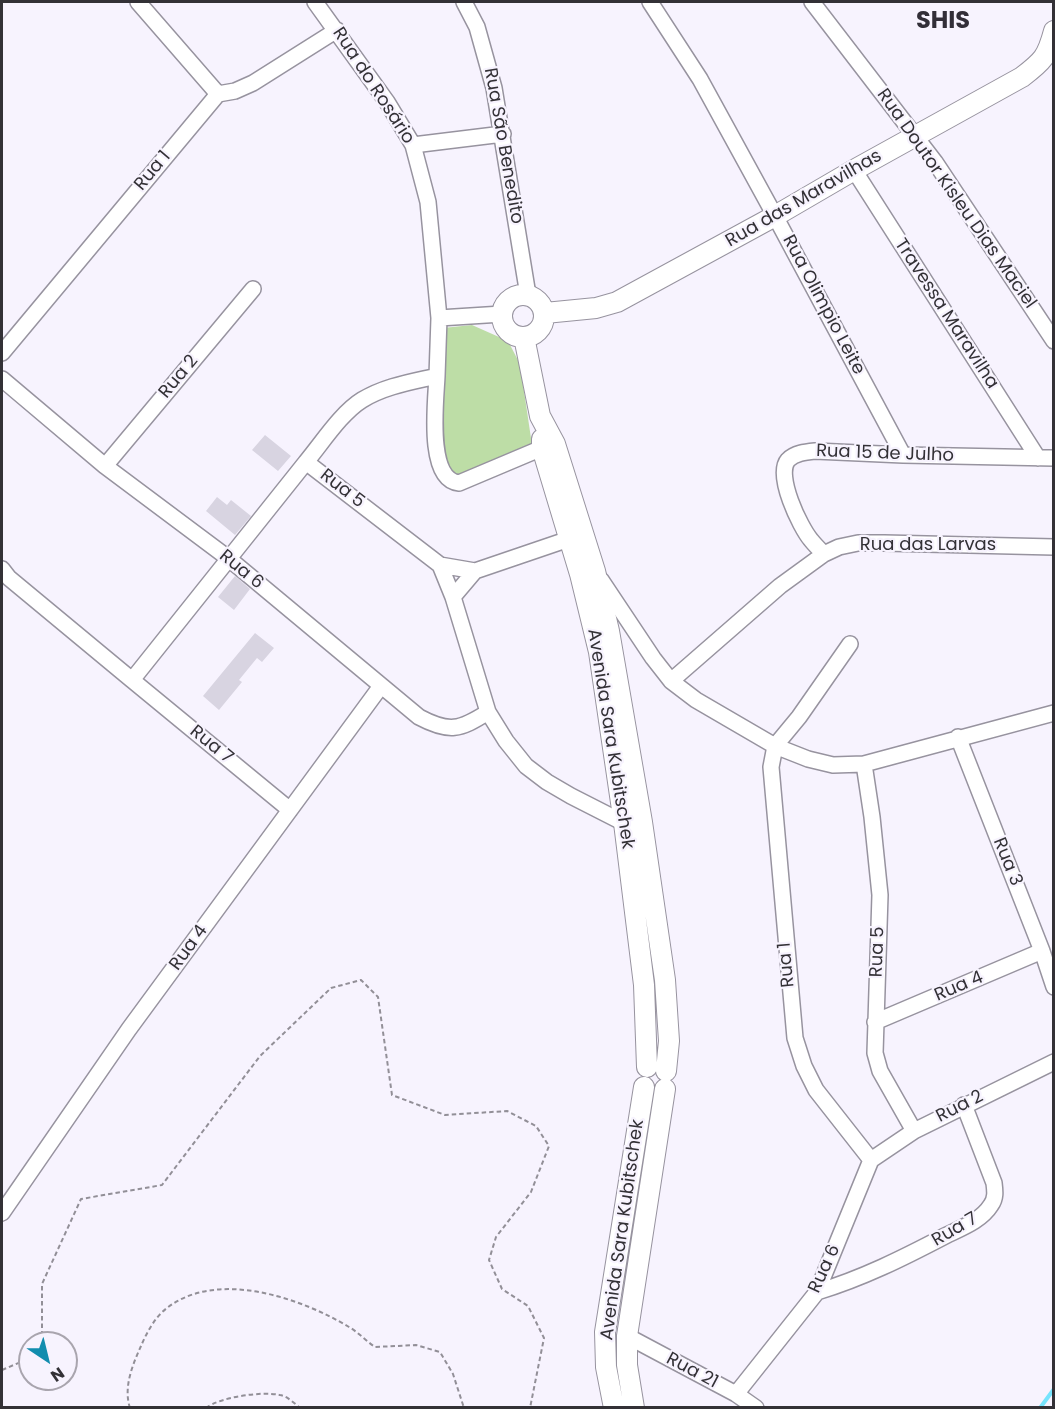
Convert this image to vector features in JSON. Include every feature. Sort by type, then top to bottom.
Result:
[{"type":"main road","points":[[1051,54],[1053,31]]},
{"type":"main road","name":"Rua das Maravilhas","points":[[544,313],[596,308],[617,302],[1022,77],[1051,54]]},
{"type":"main road","points":[[528,295],[539,301],[544,313],[542,327],[537,332],[524,337],[518,336],[504,326],[502,314],[508,301],[514,297],[528,295]]},
{"type":"main road","points":[[524,337],[540,416],[555,444],[576,536]]},
{"type":"main road","name":"Avenida Sara Kubitschek","points":[[540,416],[542,448],[576,536],[595,571],[609,631],[638,799],[665,980],[669,1041],[659,1076],[627,1336],[627,1365],[634,1407]]},
{"type":"main road","name":"Avenida Sara Kubitschek","points":[[576,536],[599,652],[624,823],[644,985],[659,1076]]},
{"type":"main road","name":"Avenida Sara Kubitschek","points":[[614,1407],[606,1367],[606,1332],[644,1087],[641,1077],[659,1076]]},
{"type":"street","points":[[138,2],[218,94],[236,91],[253,83],[337,30]]},
{"type":"street","name":"Rua do Rosário","points":[[315,2],[387,102],[413,145],[428,202],[439,318],[437,376]]},
{"type":"street","name":"Rua São Benedito","points":[[464,2],[477,27],[486,57],[503,134],[528,295]]},
{"type":"street","name":"Rua Olimpio Leite","points":[[650,2],[700,79],[903,455]]},
{"type":"street","name":"Rua Doutor Kisleu Dias Maciel","points":[[812,2],[916,136],[1053,341]]},
{"type":"street","name":"Rua 1","points":[[2,353],[218,94]]},
{"type":"street","points":[[413,145],[503,134]]},
{"type":"street","name":"Travessa Maravilha","points":[[854,170],[1046,458]]},
{"type":"street","name":"Rua 2","points":[[105,466],[253,289]]},
{"type":"street","points":[[439,318],[502,314]]},
{"type":"street","points":[[306,462],[360,401],[384,389],[437,376],[436,454],[447,478],[459,483],[542,448]]},
{"type":"street","name":"Rua 6","points":[[2,380],[105,466],[228,558],[419,717],[437,727],[454,729],[488,712]]},
{"type":"street","name":"Rua 15 de Julho","points":[[824,554],[809,538],[791,505],[784,469],[787,462],[800,453],[815,451],[1046,458]]},
{"type":"street","name":"Rua 5","points":[[132,680],[306,462],[440,565]]},
{"type":"street","points":[[440,565],[475,571],[576,536]]},
{"type":"street","name":"Rua das Larvas","points":[[671,681],[780,586],[824,554],[839,547],[858,543],[1053,547]]},
{"type":"street","points":[[440,565],[453,597],[488,712],[506,741],[526,766],[547,782],[624,823]]},
{"type":"street","points":[[2,569],[9,578],[132,680]]},
{"type":"street","points":[[453,597],[475,571]]},
{"type":"street","points":[[595,571],[638,637],[671,681],[696,700],[775,746],[808,759],[833,765],[864,764],[957,737],[1053,713]]},
{"type":"street","points":[[775,746],[799,717],[850,644]]},
{"type":"street","name":"Rua 7","points":[[132,680],[290,810]]},
{"type":"street","name":"Rua 4","points":[[2,1212],[129,1029],[381,686]]},
{"type":"street","name":"Rua 3","points":[[957,737],[1042,951],[1053,987]]},
{"type":"street","name":"Rua 1","points":[[775,746],[771,767],[795,1038],[804,1066],[816,1090],[871,1160]]},
{"type":"street","name":"Rua 5","points":[[864,764],[880,895],[875,1053],[880,1071],[914,1131]]},
{"type":"street","name":"Rua 4","points":[[875,1022],[1042,951]]},
{"type":"street","name":"Rua 2","points":[[871,1160],[914,1131],[1053,1062]]},
{"type":"street","name":"Rua 7","points":[[817,1292],[855,1280],[901,1260],[978,1219],[987,1211],[996,1193],[994,1183],[964,1105]]},
{"type":"street","name":"Rua 6","points":[[736,1394],[817,1292],[871,1160]]},
{"type":"street","name":"Rua 21","points":[[627,1336],[756,1407]]},
{"type":"path","points":[[42,1331],[42,1284],[81,1199],[162,1185],[260,1056],[331,988],[361,980],[378,997],[392,1095],[445,1115],[507,1111],[536,1126],[549,1146],[531,1192],[496,1237],[489,1260],[502,1288],[528,1306],[544,1338],[530,1407]]},
{"type":"path","points":[[130,1407],[128,1391],[132,1367],[144,1339],[157,1318],[166,1308],[177,1302],[202,1292],[220,1290],[262,1292],[306,1305],[351,1328],[375,1347],[416,1345],[440,1352],[453,1374],[464,1407]]},
{"type":"path","points":[[2,1370],[18,1363]]},
{"type":"path","points":[[206,1407],[219,1401],[262,1394],[282,1395],[300,1407]]},
{"type":"green space","points":[[472,325],[508,341],[520,364],[532,445],[458,477],[442,458],[443,328]]},
{"type":"building","points":[[265,435],[291,456],[278,471],[252,450]]},
{"type":"building","points":[[217,497],[227,505],[231,500],[251,516],[235,535],[206,511]]},
{"type":"building","points":[[235,576],[250,589],[234,610],[218,597]]},
{"type":"building","points":[[255,633],[274,648],[262,662],[257,658],[239,680],[242,682],[219,710],[203,696]]},
{"type":"waterway","points":[[1040,1408],[1054,1389]]},
{"type":"district","name":"SHIS","points":[[943,22]]}]
